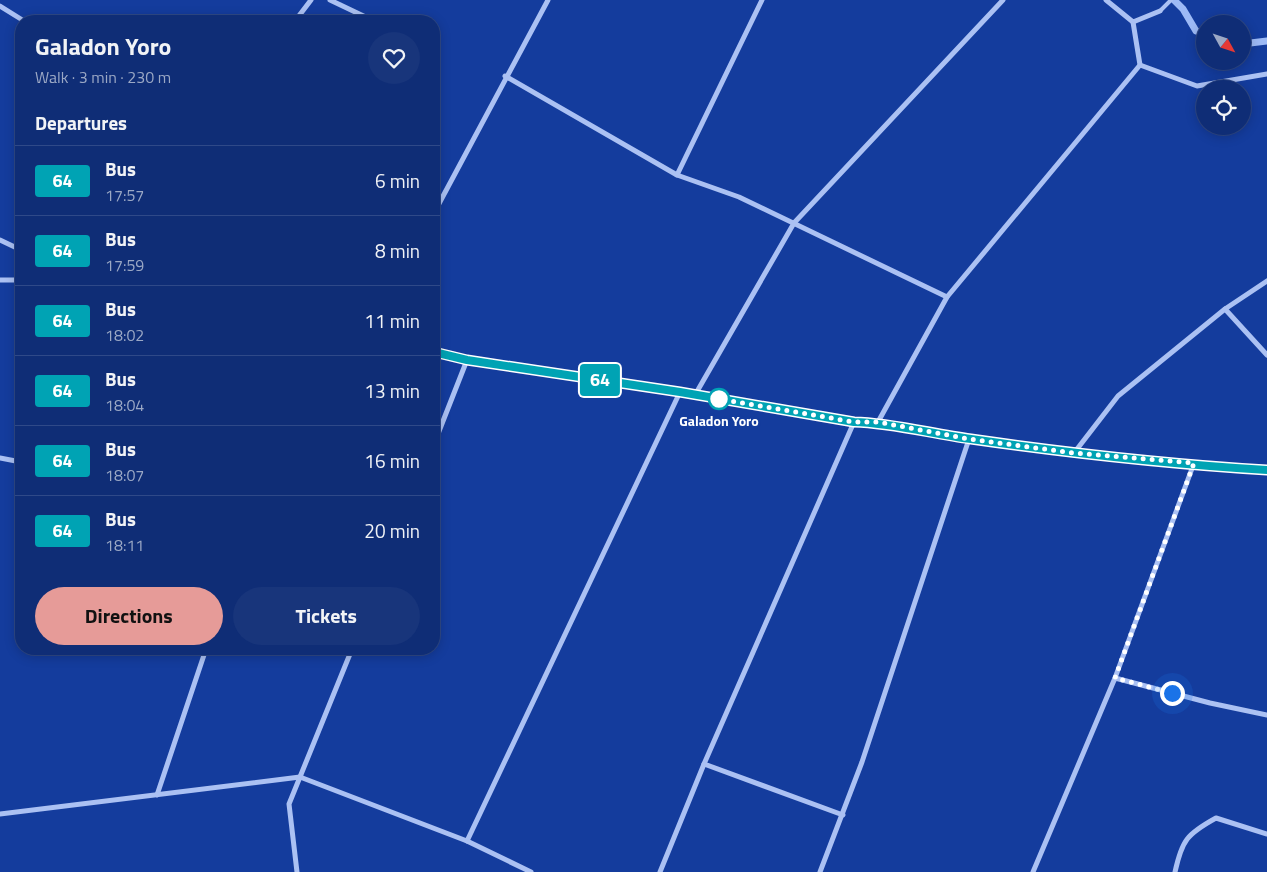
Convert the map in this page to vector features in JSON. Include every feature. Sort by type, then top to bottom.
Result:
[{"type":"street","points":[[300,15],[311,0]]},
{"type":"street","points":[[330,0],[361,15]]},
{"type":"street","points":[[440,201],[505,76],[548,0]]},
{"type":"street","points":[[695,395],[794,223],[1003,0]]},
{"type":"street","points":[[878,422],[948,297],[1140,65],[1133,22],[1106,0]]},
{"type":"street","points":[[677,175],[760,1]]},
{"type":"street","points":[[0,6],[15,15]]},
{"type":"street","points":[[1133,22],[1160,11]]},
{"type":"street","points":[[1140,65],[1197,86],[1267,74]]},
{"type":"street","points":[[505,76],[677,175],[739,196],[948,297]]},
{"type":"street","points":[[0,240],[15,247]]},
{"type":"street","points":[[0,280],[15,280]]},
{"type":"street","points":[[1074,453],[1118,396],[1225,309],[1267,281]]},
{"type":"street","points":[[1225,309],[1267,354]]},
{"type":"street","points":[[440,353],[467,360],[680,392],[854,422],[878,422],[969,439],[1074,453],[1267,470]]},
{"type":"street","points":[[440,429],[467,360]]},
{"type":"street","points":[[466,841],[680,392]]},
{"type":"street","points":[[660,872],[704,764],[854,422]]},
{"type":"street","points":[[820,872],[843,816],[969,439]]},
{"type":"street","points":[[0,458],[15,461]]},
{"type":"street","points":[[1033,872],[1115,678],[1194,463]]},
{"type":"street","points":[[157,795],[204,655]]},
{"type":"street","points":[[297,872],[289,804],[350,655]]},
{"type":"street","points":[[1115,678],[1210,703],[1267,715]]},
{"type":"street","points":[[704,764],[843,816]]},
{"type":"street","points":[[0,814],[300,777],[466,841],[531,872]]},
{"type":"street","points":[[1175,872],[1180,848],[1195,829],[1216,818],[1267,834]]},
{"type":"lane","points":[[1160,11],[1171,0]]},
{"type":"waterway","points":[[1174,0],[1183,9],[1196,31]]},
{"type":"waterway","points":[[1251,43],[1267,41]]},
{"type":"bus line","name":"64","points":[[440,353],[467,360],[680,392],[854,422],[878,422],[969,439],[1074,453],[1267,470]]},
{"type":"place","name":"Galadon Yoro","points":[[719,399]]},
{"type":"route","points":[[719,399],[713,398],[854,422],[878,422],[969,439],[1074,453],[1194,463],[1115,678],[1172,693]]}]
